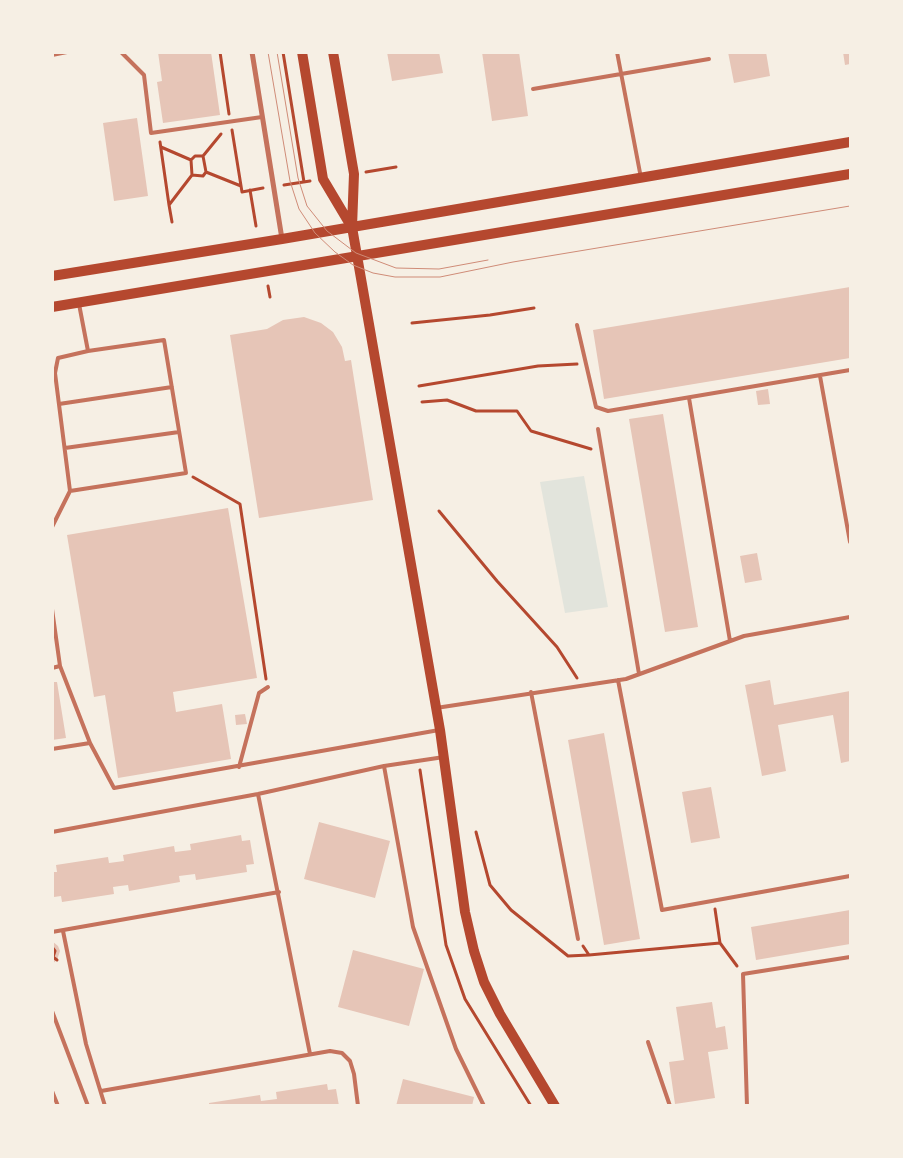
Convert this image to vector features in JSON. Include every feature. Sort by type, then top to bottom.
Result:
[{"type":"main road","points":[[302,52],[323,179],[352,227]]},
{"type":"main road","points":[[333,52],[354,174],[352,227],[440,730],[461,883],[474,951],[484,982],[500,1014],[555,1106]]},
{"type":"main road","points":[[52,276],[282,239],[850,142]]},
{"type":"main road","points":[[52,307],[850,174]]},
{"type":"street","points":[[252,52],[282,239]]},
{"type":"lane","points":[[121,52],[144,75],[151,132],[262,117]]},
{"type":"lane","points":[[617,52],[640,178]]},
{"type":"lane","points":[[52,55],[66,53]]},
{"type":"lane","points":[[533,89],[708,59]]},
{"type":"lane","points":[[79,302],[88,351]]},
{"type":"lane","points":[[576,325],[596,407],[608,411],[850,370]]},
{"type":"lane","points":[[52,527],[70,491],[55,373],[58,358],[88,351],[164,340],[186,473],[70,491]]},
{"type":"lane","points":[[820,376],[850,542]]},
{"type":"lane","points":[[59,404],[172,387]]},
{"type":"lane","points":[[689,398],[730,641]]},
{"type":"lane","points":[[598,429],[639,674]]},
{"type":"lane","points":[[65,448],[179,432]]},
{"type":"lane","points":[[52,609],[60,666],[90,743],[114,788],[440,730]]},
{"type":"lane","points":[[436,708],[618,680],[744,636],[850,616]]},
{"type":"lane","points":[[52,668],[60,666]]},
{"type":"lane","points":[[618,680],[662,910],[850,876]]},
{"type":"lane","points":[[239,767],[259,693],[268,687]]},
{"type":"lane","points":[[531,692],[578,939]]},
{"type":"lane","points":[[52,749],[90,743]]},
{"type":"lane","points":[[52,832],[258,794],[384,766],[444,757]]},
{"type":"lane","points":[[384,766],[414,927],[456,1049],[484,1106]]},
{"type":"lane","points":[[258,794],[310,1054]]},
{"type":"lane","points":[[52,932],[279,892]]},
{"type":"lane","points":[[63,931],[86,1044],[105,1106]]},
{"type":"lane","points":[[747,1106],[743,974],[850,957]]},
{"type":"lane","points":[[52,1011],[88,1106]]},
{"type":"lane","points":[[648,1042],[670,1106]]},
{"type":"lane","points":[[101,1091],[330,1051],[342,1053],[350,1061],[354,1074],[358,1106]]},
{"type":"lane","points":[[52,1091],[58,1106]]},
{"type":"path","points":[[283,52],[304,182]]},
{"type":"path","points":[[206,172],[203,156],[230,121]]},
{"type":"path","points":[[158,131],[172,222]]},
{"type":"path","points":[[160,147],[191,160]]},
{"type":"path","points":[[191,160],[196,156],[203,156]]},
{"type":"path","points":[[169,205],[192,175],[191,160]]},
{"type":"path","points":[[192,175],[203,176],[206,172]]},
{"type":"path","points":[[206,172],[242,186]]},
{"type":"path","points":[[250,190],[256,226]]},
{"type":"path","points":[[268,286],[270,297]]},
{"type":"path","points":[[412,323],[490,315],[534,308]]},
{"type":"path","points":[[419,386],[538,366],[586,364]]},
{"type":"path","points":[[422,402],[446,400],[476,411],[517,411],[530,431],[602,452]]},
{"type":"path","points":[[186,473],[240,504],[266,679]]},
{"type":"path","points":[[439,512],[496,581],[557,647],[581,685]]},
{"type":"path","points":[[476,832],[490,885],[511,910],[568,956],[720,944]]},
{"type":"path","points":[[714,901],[720,944],[743,974]]},
{"type":"path","points":[[578,939],[589,955]]},
{"type":"path","points":[[52,947],[55,952],[53,957],[57,960]]},
{"type":"shaded area","points":[[584,476],[608,607],[565,613],[540,482]]},
{"type":"building","points":[[158,52],[211,52],[220,115],[163,123],[157,82],[162,81]]},
{"type":"building","points":[[387,52],[439,52],[443,73],[392,81]]},
{"type":"building","points":[[482,52],[519,52],[528,116],[492,121]]},
{"type":"building","points":[[728,52],[766,52],[770,76],[734,83]]},
{"type":"building","points":[[843,52],[850,52],[850,64],[845,65]]},
{"type":"building","points":[[137,118],[148,196],[114,201],[103,123]]},
{"type":"building","points":[[850,287],[850,358],[604,399],[593,330]]},
{"type":"building","points":[[304,317],[321,323],[333,332],[342,347],[345,361],[351,360],[373,500],[259,518],[230,335],[267,329],[283,320]]},
{"type":"building","points":[[768,389],[770,404],[758,405],[756,391]]},
{"type":"building","points":[[663,414],[698,627],[665,632],[629,419]]},
{"type":"building","points":[[228,508],[257,678],[173,692],[176,712],[222,704],[231,759],[118,778],[105,695],[94,697],[67,535]]},
{"type":"building","points":[[757,553],[762,580],[745,583],[740,556]]},
{"type":"building","points":[[770,680],[774,705],[850,691],[850,761],[841,763],[833,715],[778,725],[786,771],[762,776],[745,685]]},
{"type":"building","points":[[52,682],[57,682],[66,738],[52,740]]},
{"type":"building","points":[[245,714],[247,724],[236,725],[235,715]]},
{"type":"building","points":[[604,733],[640,939],[604,945],[568,740]]},
{"type":"building","points":[[711,787],[720,838],[691,843],[682,792]]},
{"type":"building","points":[[319,822],[390,841],[375,898],[304,879]]},
{"type":"building","points":[[241,835],[242,841],[250,840],[254,864],[246,865],[247,872],[196,880],[195,874],[179,876],[180,882],[129,891],[128,885],[113,887],[114,894],[62,902],[61,896],[54,897],[52,872],[57,872],[56,865],[108,857],[109,863],[124,861],[123,855],[174,846],[175,852],[191,850],[190,844]]},
{"type":"building","points":[[850,910],[850,944],[756,960],[751,927]]},
{"type":"building","points":[[52,941],[58,946],[60,951],[57,960],[52,964]]},
{"type":"building","points":[[353,950],[424,969],[409,1026],[338,1007]]},
{"type":"building","points":[[712,1002],[716,1028],[725,1026],[728,1049],[708,1052],[715,1098],[675,1104],[669,1062],[684,1060],[676,1007]]},
{"type":"building","points":[[403,1079],[474,1097],[472,1106],[396,1106]]},
{"type":"building","points":[[327,1084],[328,1090],[336,1089],[339,1106],[209,1106],[209,1103],[260,1095],[261,1101],[277,1099],[276,1092]]},
{"type":"tram line","points":[[268,52],[290,181],[299,209],[315,233],[335,252],[353,265],[373,273],[395,277],[440,277],[513,262],[850,206]]},
{"type":"tram line","points":[[277,52],[298,178],[307,206],[327,231],[356,253],[396,268],[439,269],[488,260]]}]
